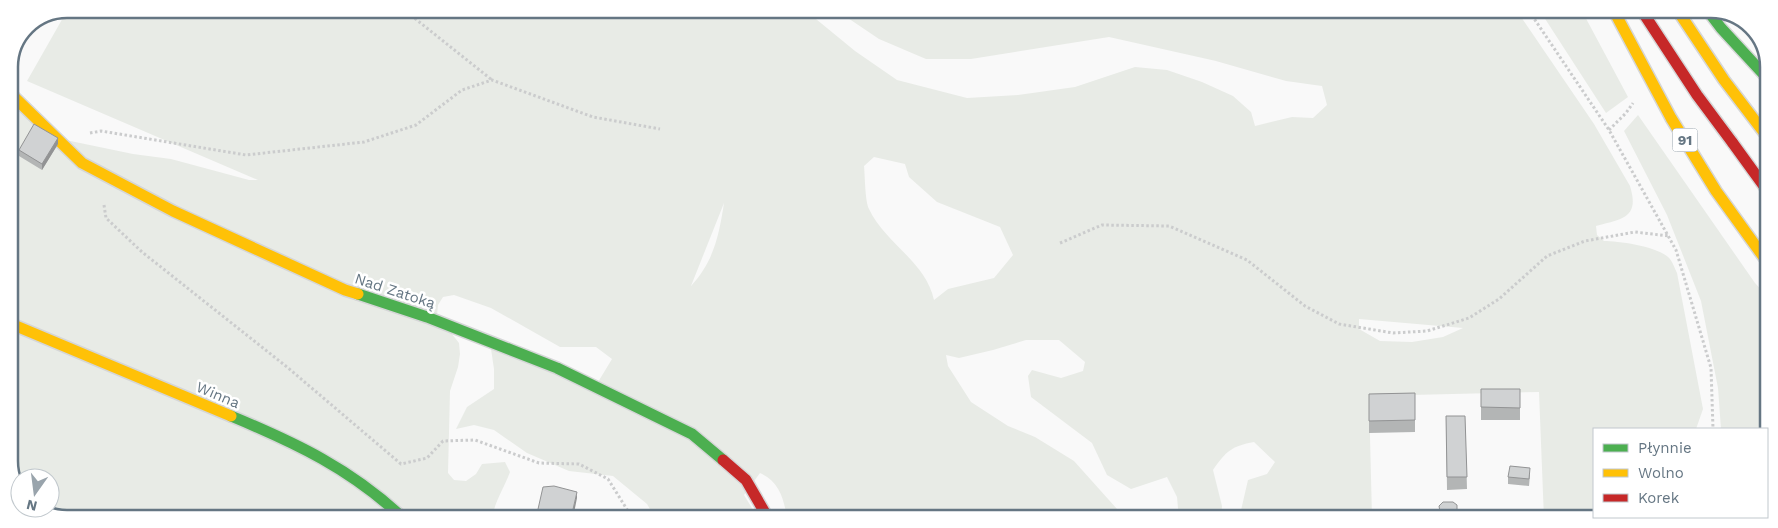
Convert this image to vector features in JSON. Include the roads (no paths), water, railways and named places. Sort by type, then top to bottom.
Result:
[{"type":"street","name":"91","points":[[1618,18],[1671,118],[1711,183],[1760,252]]},
{"type":"street","points":[[1647,18],[1698,95],[1760,182]]},
{"type":"street","points":[[1683,18],[1724,80],[1760,127]]},
{"type":"street","points":[[1713,18],[1760,70]]},
{"type":"street","name":"Nad Zatoką","points":[[18,101],[82,163],[173,211],[344,290],[427,317],[557,368],[692,434],[746,480],[763,510]]},
{"type":"street","name":"Winna","points":[[18,327],[277,436],[333,464],[388,502],[396,510]]}]
